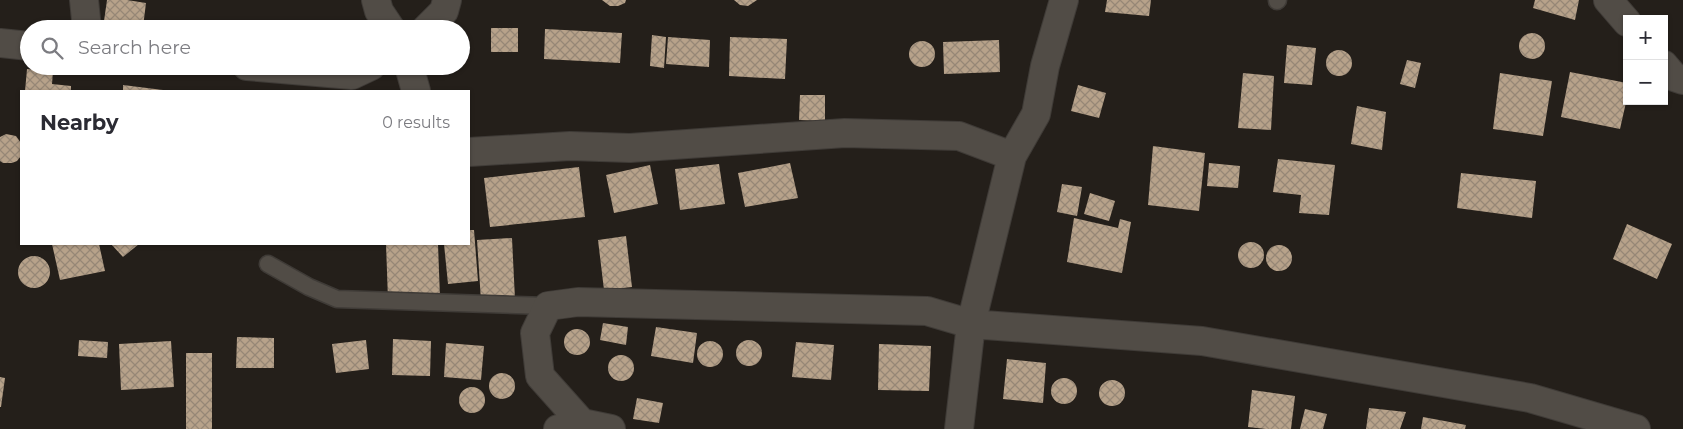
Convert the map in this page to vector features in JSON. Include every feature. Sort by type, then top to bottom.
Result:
[{"type":"street","points":[[84,0],[86,20]]},
{"type":"street","points":[[376,0],[379,12],[385,20]]},
{"type":"street","points":[[435,20],[444,10],[447,0]]},
{"type":"street","points":[[958,429],[971,324],[1012,156],[1036,114],[1045,66],[1064,0]]},
{"type":"street","points":[[1608,0],[1623,17]]},
{"type":"street","points":[[0,43],[20,45]]},
{"type":"street","points":[[1668,70],[1674,77],[1683,80]]},
{"type":"street","points":[[412,75],[416,90]]},
{"type":"street","points":[[470,152],[570,146],[630,148],[845,133],[959,136],[1012,156]]},
{"type":"street","points":[[611,429],[570,426],[540,376],[535,334],[548,306],[578,302],[927,311],[971,324],[1202,341],[1530,398],[1636,429]]},
{"type":"lane","points":[[268,264],[309,287],[337,299],[548,306]]},
{"type":"building","points":[[107,0],[127,0],[146,3],[144,20],[104,20]]},
{"type":"building","points":[[602,0],[626,0],[625,3],[618,6],[610,6]]},
{"type":"building","points":[[734,0],[757,0],[748,6],[740,5]]},
{"type":"building","points":[[1107,0],[1151,0],[1149,16],[1105,12]]},
{"type":"building","points":[[1535,0],[1579,0],[1575,20],[1533,8]]},
{"type":"building","points":[[491,28],[518,28],[518,52],[491,52]]},
{"type":"building","points":[[545,29],[622,33],[620,63],[544,59]]},
{"type":"building","points":[[1532,33],[1541,37],[1545,46],[1541,55],[1532,59],[1523,55],[1519,46],[1523,37]]},
{"type":"building","points":[[652,35],[666,37],[664,68],[650,66]]},
{"type":"building","points":[[668,37],[710,40],[709,67],[666,64]]},
{"type":"building","points":[[730,37],[787,39],[785,79],[729,76]]},
{"type":"building","points":[[999,40],[1000,72],[944,74],[943,42]]},
{"type":"building","points":[[922,41],[931,45],[935,54],[931,63],[922,67],[913,63],[909,54],[913,45]]},
{"type":"building","points":[[1287,45],[1316,48],[1312,85],[1284,83]]},
{"type":"building","points":[[1339,50],[1348,54],[1352,63],[1348,72],[1339,76],[1330,72],[1326,63],[1330,54]]},
{"type":"building","points":[[1407,60],[1421,63],[1415,88],[1400,84]]},
{"type":"building","points":[[1570,72],[1623,82],[1623,105],[1625,105],[1620,129],[1561,117]]},
{"type":"building","points":[[1243,73],[1274,76],[1271,130],[1238,128]]},
{"type":"building","points":[[1500,73],[1552,81],[1543,136],[1493,129]]},
{"type":"building","points":[[26,75],[53,75],[52,84],[71,86],[71,90],[25,90]]},
{"type":"building","points":[[123,85],[163,90],[123,90]]},
{"type":"building","points":[[1078,85],[1106,93],[1099,118],[1071,111]]},
{"type":"building","points":[[800,95],[825,95],[825,121],[799,120]]},
{"type":"building","points":[[1357,106],[1386,112],[1382,150],[1351,144]]},
{"type":"building","points":[[6,134],[16,136],[20,142],[20,157],[17,161],[3,163],[0,161],[0,137]]},
{"type":"building","points":[[1153,146],[1205,153],[1199,211],[1148,205]]},
{"type":"building","points":[[1278,159],[1335,165],[1329,215],[1299,213],[1301,195],[1273,192]]},
{"type":"building","points":[[790,163],[798,198],[745,207],[738,173]]},
{"type":"building","points":[[1209,163],[1240,166],[1238,188],[1207,186]]},
{"type":"building","points":[[719,164],[725,204],[680,210],[675,169]]},
{"type":"building","points":[[650,165],[658,204],[614,213],[606,175]]},
{"type":"building","points":[[579,167],[585,217],[490,227],[484,178]]},
{"type":"building","points":[[1461,173],[1536,181],[1532,218],[1457,208]]},
{"type":"building","points":[[1062,184],[1082,187],[1077,216],[1057,212]]},
{"type":"building","points":[[1090,193],[1115,201],[1109,221],[1084,214]]},
{"type":"building","points":[[1074,218],[1118,228],[1120,219],[1131,222],[1122,273],[1067,262]]},
{"type":"building","points":[[1627,224],[1672,244],[1657,279],[1613,259]]},
{"type":"building","points":[[470,230],[474,230],[478,281],[448,284],[444,245],[470,245]]},
{"type":"building","points":[[626,236],[632,287],[604,290],[598,240]]},
{"type":"building","points":[[512,238],[515,299],[481,301],[477,240]]},
{"type":"building","points":[[1251,242],[1260,246],[1264,255],[1260,264],[1251,268],[1242,264],[1238,255],[1242,246]]},
{"type":"building","points":[[52,245],[99,245],[105,271],[60,280]]},
{"type":"building","points":[[112,245],[138,245],[123,257]]},
{"type":"building","points":[[386,245],[438,245],[440,298],[388,300]]},
{"type":"building","points":[[1279,245],[1288,249],[1292,258],[1288,267],[1279,271],[1270,267],[1266,258],[1270,249]]},
{"type":"building","points":[[34,256],[40,257],[45,261],[49,266],[49,278],[45,283],[40,287],[34,288],[28,287],[23,283],[19,278],[18,272],[19,266],[23,261],[28,257]]},
{"type":"building","points":[[603,323],[628,327],[626,345],[600,340]]},
{"type":"building","points":[[656,327],[697,333],[693,363],[651,356]]},
{"type":"building","points":[[577,329],[586,333],[590,342],[586,351],[577,355],[568,351],[564,342],[568,333]]},
{"type":"building","points":[[237,337],[274,338],[274,368],[236,368]]},
{"type":"building","points":[[393,339],[431,341],[430,376],[392,375]]},
{"type":"building","points":[[79,340],[108,342],[107,358],[78,356]]},
{"type":"building","points":[[366,340],[369,369],[336,373],[332,344]]},
{"type":"building","points":[[749,340],[758,344],[762,353],[758,362],[749,366],[740,362],[736,353],[740,344]]},
{"type":"building","points":[[171,341],[174,387],[121,390],[119,344]]},
{"type":"building","points":[[710,341],[719,345],[723,354],[719,363],[710,367],[701,363],[697,354],[701,345]]},
{"type":"building","points":[[796,342],[834,345],[831,380],[792,377]]},
{"type":"building","points":[[446,343],[484,346],[481,380],[444,377]]},
{"type":"building","points":[[879,344],[931,346],[929,391],[878,390]]},
{"type":"building","points":[[186,353],[212,353],[212,429],[186,429]]},
{"type":"building","points":[[621,355],[630,359],[634,368],[630,377],[621,381],[612,377],[608,368],[612,359]]},
{"type":"building","points":[[1007,359],[1046,363],[1043,403],[1003,399]]},
{"type":"building","points":[[502,373],[511,377],[515,386],[511,395],[502,399],[493,395],[489,386],[493,377]]},
{"type":"building","points":[[0,377],[5,378],[1,407],[0,407]]},
{"type":"building","points":[[1064,378],[1073,382],[1077,391],[1073,400],[1064,404],[1055,400],[1051,391],[1055,382]]},
{"type":"building","points":[[1112,380],[1121,384],[1125,393],[1121,402],[1112,406],[1103,402],[1099,393],[1103,384]]},
{"type":"building","points":[[472,387],[481,391],[485,400],[481,409],[472,413],[463,409],[459,400],[463,391]]},
{"type":"building","points":[[1252,390],[1295,396],[1291,429],[1248,427]]},
{"type":"building","points":[[637,398],[663,403],[659,423],[633,419]]},
{"type":"building","points":[[1369,408],[1406,412],[1400,429],[1366,429]]},
{"type":"building","points":[[1305,409],[1327,414],[1323,429],[1300,429]]},
{"type":"building","points":[[1423,417],[1466,425],[1465,429],[1421,429]]}]
